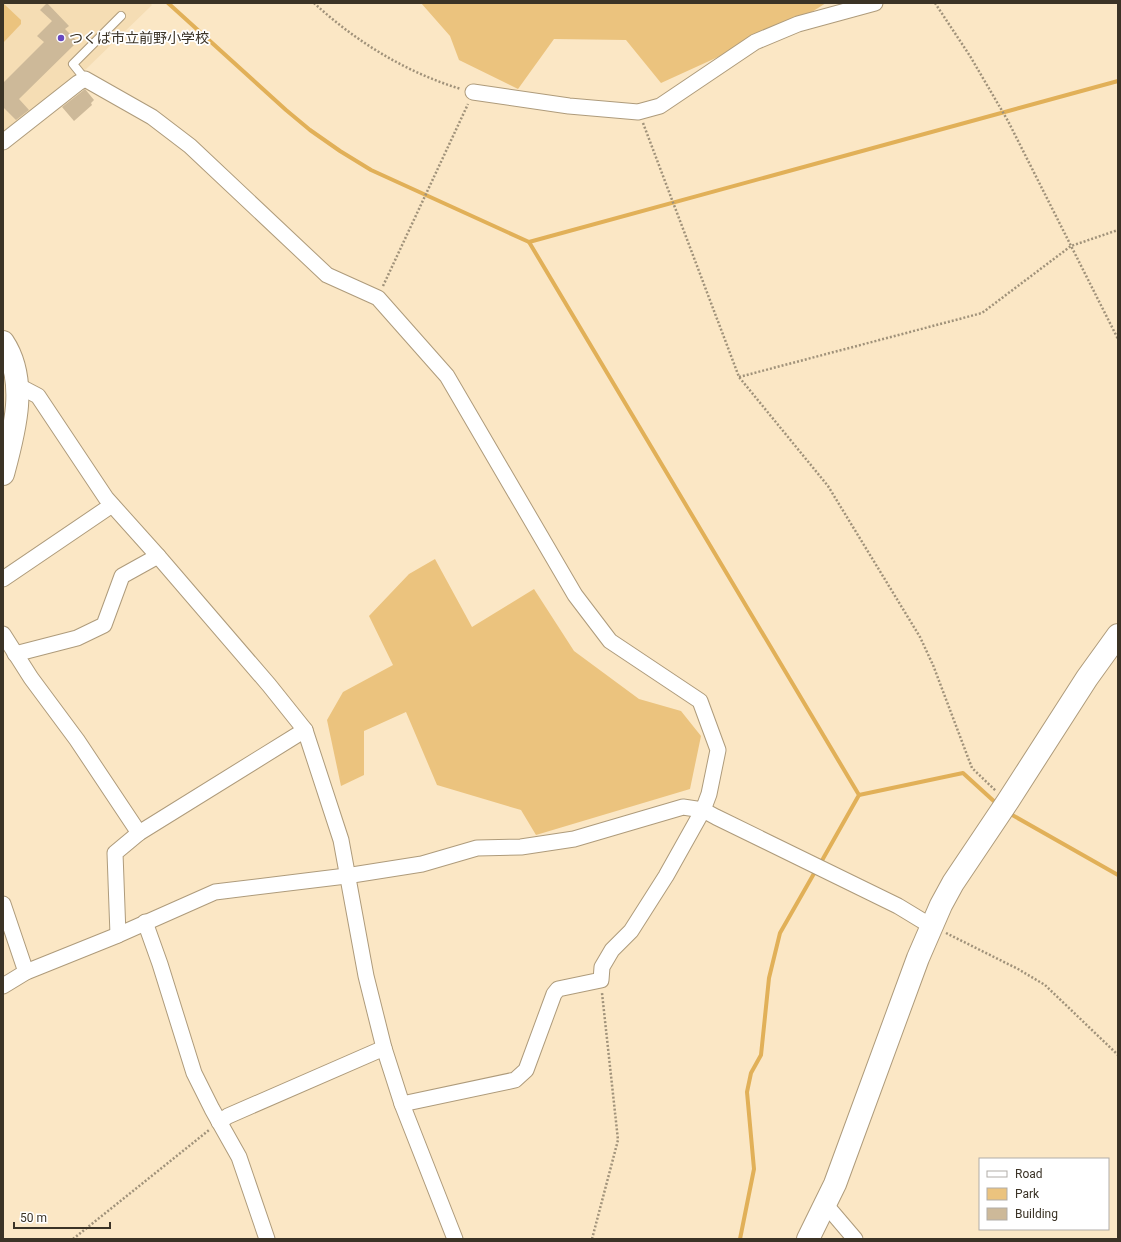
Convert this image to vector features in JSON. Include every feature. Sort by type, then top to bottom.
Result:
[{"type":"street","points":[[473,92],[569,106],[638,112],[660,106],[755,42],[798,24],[875,3]]},
{"type":"street","points":[[3,142],[78,83],[86,79],[152,117],[190,146],[327,275],[378,298],[447,376],[575,595],[610,641],[700,701],[718,750],[709,794],[703,810],[666,876],[631,931],[612,950],[602,967],[601,980],[558,989],[554,994],[526,1070],[515,1080],[402,1104]]},
{"type":"street","points":[[3,342],[9,351],[17,385],[15,431],[3,474]]},
{"type":"street","points":[[17,385],[38,396],[106,498],[269,685],[305,730],[341,840],[346,876],[366,976],[384,1048],[402,1104],[455,1239]]},
{"type":"street","points":[[3,579],[112,505]]},
{"type":"street","points":[[15,654],[77,638],[104,625],[122,576],[158,556]]},
{"type":"street","points":[[3,634],[15,654],[77,740],[139,833]]},
{"type":"street","points":[[808,1239],[826,1205],[931,926],[952,883],[1116,642]]},
{"type":"street","points":[[118,935],[115,853],[139,833],[305,730]]},
{"type":"street","points":[[3,986],[26,972],[118,935],[215,892],[346,876],[422,864],[477,848],[521,847],[574,839],[683,807],[703,810],[898,906],[931,926]]},
{"type":"street","points":[[3,904],[26,972]]},
{"type":"street","points":[[145,922],[160,964],[194,1073],[239,1157],[268,1239]]},
{"type":"street","points":[[219,1122],[228,1116],[384,1048]]},
{"type":"street","points":[[826,1205],[856,1239]]},
{"type":"lane","points":[[86,79],[73,64],[121,16]]},
{"type":"path","points":[[314,3],[348,32],[384,54],[444,84],[473,92],[378,298]]},
{"type":"path","points":[[935,3],[970,56],[1008,121],[1118,339]]},
{"type":"path","points":[[638,112],[739,377],[828,486],[920,637],[972,768],[1008,801]]},
{"type":"path","points":[[739,377],[982,313],[1071,246],[1118,230]]},
{"type":"path","points":[[931,926],[1018,969],[1045,985],[1118,1055]]},
{"type":"path","points":[[592,1239],[618,1140],[601,980]]},
{"type":"path","points":[[73,1239],[219,1122]]},
{"type":"shaded area","name":"つくば市立前野小学校","points":[[3,3],[150,3],[152,5],[84,71],[3,137]]},
{"type":"green space","points":[[3,3],[21,20],[21,24],[3,43]]},
{"type":"green space","points":[[421,3],[826,3],[799,20],[661,83],[626,40],[554,39],[518,89],[459,60],[450,36]]},
{"type":"green space","points":[[435,559],[472,627],[534,589],[574,651],[639,699],[681,711],[701,736],[690,789],[536,835],[521,810],[437,785],[406,712],[364,731],[364,775],[341,786],[327,720],[343,692],[393,665],[369,616],[409,574]]},
{"type":"building","points":[[47,3],[69,26],[65,29],[76,40],[72,44],[74,45],[19,99],[29,110],[16,120],[3,107],[3,83],[44,42],[37,36],[52,21],[40,10]]},
{"type":"building","points":[[85,89],[94,100],[91,103],[92,105],[74,121],[62,107]]},
{"type":"waterway","points":[[168,3],[286,110],[310,130],[340,151],[371,170],[529,242],[1118,81]]},
{"type":"waterway","points":[[529,242],[859,795],[820,864]]},
{"type":"waterway","points":[[859,795],[963,773],[997,804]]},
{"type":"waterway","points":[[1007,812],[1118,875]]},
{"type":"waterway","points":[[740,1239],[754,1169],[747,1092],[751,1073],[761,1055],[769,978],[780,933],[816,870]]},
{"type":"place","name":"つくば市立前野小学校","points":[[61,38]]}]
